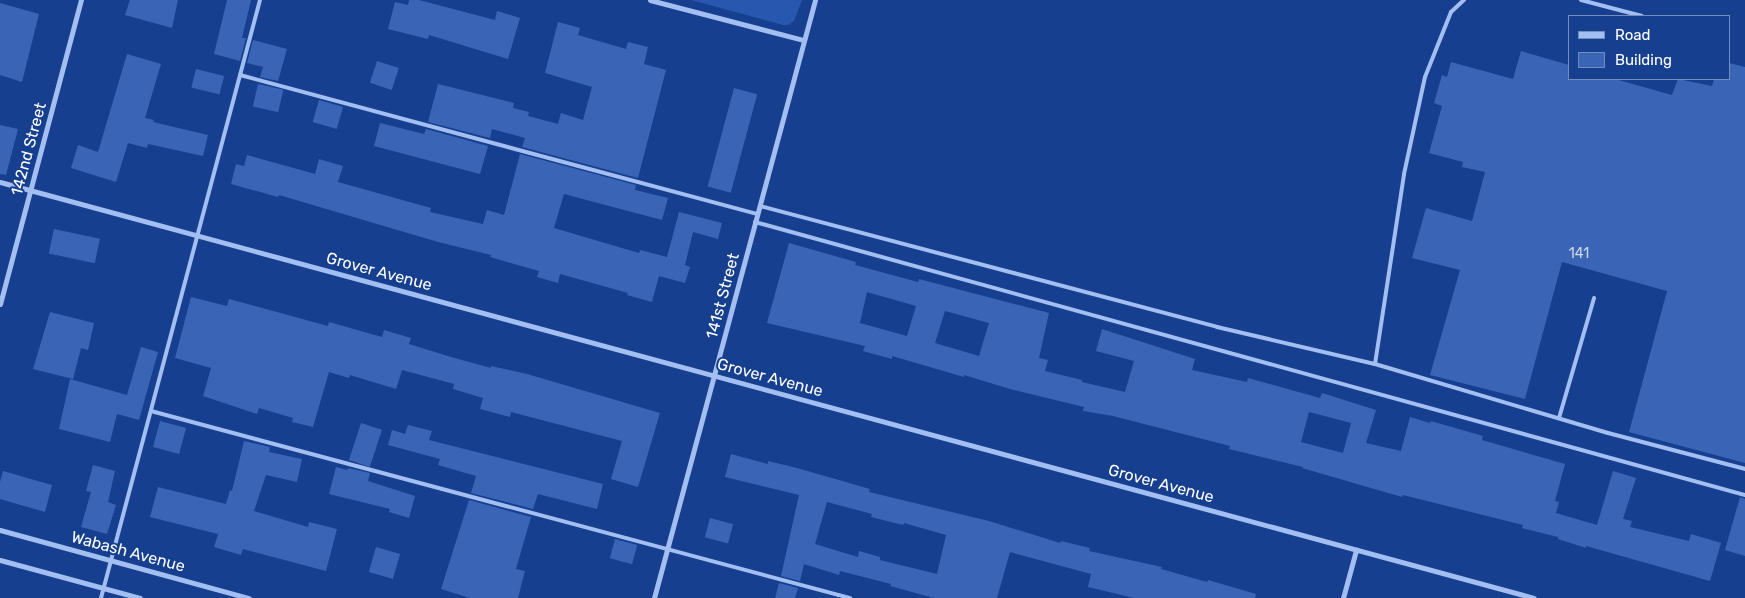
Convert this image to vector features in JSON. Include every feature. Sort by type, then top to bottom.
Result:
[{"type":"street","name":"142nd Street","points":[[0,304],[81,0]]},
{"type":"street","points":[[650,0],[804,40]]},
{"type":"street","name":"141st Street","points":[[654,598],[815,0]]},
{"type":"street","name":"Grover Avenue","points":[[0,182],[1534,598]]},
{"type":"street","name":"Wabash Avenue","points":[[0,530],[249,598]]},
{"type":"street","points":[[1343,598],[1356,550]]},
{"type":"street","points":[[0,560],[140,598]]},
{"type":"lane","points":[[101,598],[260,0]]},
{"type":"lane","points":[[1375,364],[1404,174],[1425,77],[1451,12],[1464,0]]},
{"type":"lane","points":[[1581,0],[1638,15]]},
{"type":"lane","points":[[240,75],[757,214]]},
{"type":"lane","points":[[760,206],[1217,327],[1375,364],[1559,418],[1745,469]]},
{"type":"lane","points":[[755,222],[1745,495]]},
{"type":"lane","points":[[1559,418],[1594,298]]},
{"type":"lane","points":[[150,411],[850,598]]},
{"type":"shaded area","points":[[691,0],[802,0],[794,21],[788,25],[783,25]]},
{"type":"building","points":[[130,0],[178,0],[172,28],[125,15]]},
{"type":"building","points":[[227,0],[251,0],[242,38],[246,38],[240,61],[214,54]]},
{"type":"building","points":[[409,0],[419,0],[495,20],[497,11],[520,18],[508,59],[429,35],[428,39],[388,29],[395,2],[408,5]]},
{"type":"building","points":[[0,3],[39,14],[22,82],[0,75]]},
{"type":"building","points":[[558,22],[580,28],[578,35],[626,49],[628,42],[648,47],[644,64],[666,70],[638,178],[522,147],[525,138],[492,129],[490,138],[428,122],[438,84],[514,103],[513,108],[529,112],[528,116],[558,124],[561,113],[583,120],[592,87],[545,73]]},
{"type":"building","points":[[253,40],[287,49],[278,81],[260,77],[263,67],[247,63]]},
{"type":"building","points":[[1521,51],[1568,65],[1568,80],[1619,80],[1672,95],[1678,80],[1712,86],[1714,80],[1730,80],[1730,63],[1745,67],[1745,463],[1629,432],[1667,291],[1562,262],[1525,399],[1430,375],[1460,270],[1412,258],[1426,208],[1472,221],[1485,172],[1462,167],[1463,162],[1429,153],[1442,106],[1434,103],[1442,75],[1447,77],[1451,62],[1513,79]]},
{"type":"building","points":[[127,54],[161,64],[145,118],[154,120],[153,122],[208,135],[203,156],[148,144],[147,148],[128,143],[116,182],[71,168],[78,145],[98,152]]},
{"type":"building","points":[[377,61],[399,68],[392,90],[370,83]]},
{"type":"building","points":[[196,69],[224,76],[220,94],[191,87]]},
{"type":"building","points":[[258,84],[283,90],[278,112],[253,106]]},
{"type":"building","points":[[734,88],[757,94],[731,193],[708,187]]},
{"type":"building","points":[[319,100],[343,107],[337,129],[313,122]]},
{"type":"building","points":[[380,123],[424,134],[426,129],[488,146],[480,174],[374,146]]},
{"type":"building","points":[[0,125],[18,129],[6,175],[0,174]]},
{"type":"building","points":[[520,154],[636,185],[635,190],[668,198],[662,220],[564,194],[554,228],[639,253],[640,250],[667,257],[679,212],[722,223],[718,239],[693,232],[685,265],[690,267],[685,283],[659,276],[652,302],[627,295],[628,293],[560,274],[558,283],[537,277],[539,271],[490,257],[491,255],[438,242],[279,195],[278,197],[231,184],[236,164],[244,166],[247,155],[315,174],[319,159],[343,166],[338,182],[431,208],[430,212],[483,224],[487,210],[504,215]]},
{"type":"building","points":[[54,229],[100,239],[95,263],[49,253]]},
{"type":"building","points":[[789,243],[856,262],[855,265],[918,282],[919,279],[1049,313],[1039,358],[1048,360],[1045,371],[1125,392],[1134,361],[1096,351],[1102,329],[1195,359],[1192,370],[1247,382],[1248,378],[1320,398],[1322,393],[1376,410],[1366,443],[1401,451],[1410,417],[1483,436],[1482,440],[1565,464],[1555,501],[1559,502],[1556,513],[1597,525],[1613,471],[1636,478],[1623,519],[1632,521],[1630,527],[1689,541],[1691,534],[1721,543],[1710,581],[1586,546],[1586,548],[1558,539],[1558,537],[1522,528],[1523,525],[1403,495],[1402,497],[1303,467],[1229,449],[1230,446],[1113,416],[1083,411],[1084,407],[1010,389],[964,375],[964,377],[892,356],[892,359],[863,351],[865,346],[767,323]],"holes":[[[867,292],[916,306],[907,336],[860,323]],[[945,311],[989,323],[979,356],[935,343]],[[1309,412],[1351,423],[1343,453],[1301,442]]]},
{"type":"building","points":[[191,297],[227,306],[229,299],[328,326],[329,322],[382,337],[384,330],[411,338],[409,344],[451,357],[491,368],[491,366],[527,374],[660,413],[638,487],[611,479],[622,441],[511,412],[510,417],[480,409],[483,398],[453,389],[454,384],[402,370],[396,389],[350,375],[349,378],[329,372],[313,427],[292,422],[293,418],[259,408],[257,414],[203,396],[211,368],[175,358]]},
{"type":"building","points":[[50,312],[94,323],[88,350],[81,348],[73,379],[33,369]]},
{"type":"building","points":[[141,347],[158,352],[139,420],[117,414],[110,442],[59,429],[70,379],[127,395]]},
{"type":"building","points":[[160,421],[186,428],[179,454],[153,447]]},
{"type":"building","points":[[361,423],[382,430],[370,467],[349,460]]},
{"type":"building","points":[[408,425],[432,431],[429,440],[603,484],[597,509],[538,494],[533,509],[471,493],[476,476],[438,465],[440,459],[388,445],[392,430],[405,434]]},
{"type":"building","points":[[244,441],[270,447],[269,452],[302,459],[297,482],[266,475],[254,511],[308,527],[309,522],[337,529],[326,571],[243,549],[241,555],[214,547],[218,534],[150,517],[158,487],[226,504],[230,490],[232,491]]},
{"type":"building","points":[[731,454],[768,464],[768,461],[870,489],[869,492],[989,521],[1060,543],[1061,541],[1090,548],[1089,551],[1162,567],[1161,569],[1256,594],[1255,598],[1134,598],[1088,587],[1091,574],[1010,552],[997,598],[934,598],[890,586],[891,584],[840,571],[839,575],[804,564],[800,581],[781,576],[799,495],[725,477]],"holes":[[[827,502],[872,514],[871,517],[903,525],[904,523],[946,535],[937,574],[880,560],[880,557],[859,551],[858,557],[815,544]]]},
{"type":"building","points":[[93,465],[115,471],[108,502],[116,505],[107,534],[81,527],[91,492],[86,491]]},
{"type":"building","points":[[336,467],[370,473],[368,481],[415,496],[409,518],[389,512],[390,509],[329,494]]},
{"type":"building","points":[[3,471],[52,485],[45,512],[0,499],[0,482]]},
{"type":"building","points":[[1740,497],[1745,499],[1745,556],[1725,550]]},
{"type":"building","points":[[469,500],[531,517],[516,569],[525,571],[518,598],[470,598],[441,589]]},
{"type":"building","points":[[710,518],[733,524],[728,544],[705,537]]},
{"type":"building","points":[[615,539],[637,545],[632,564],[610,558]]},
{"type":"building","points":[[376,547],[400,554],[393,579],[369,572]]},
{"type":"building","points":[[779,583],[798,588],[795,598],[775,598]]}]
